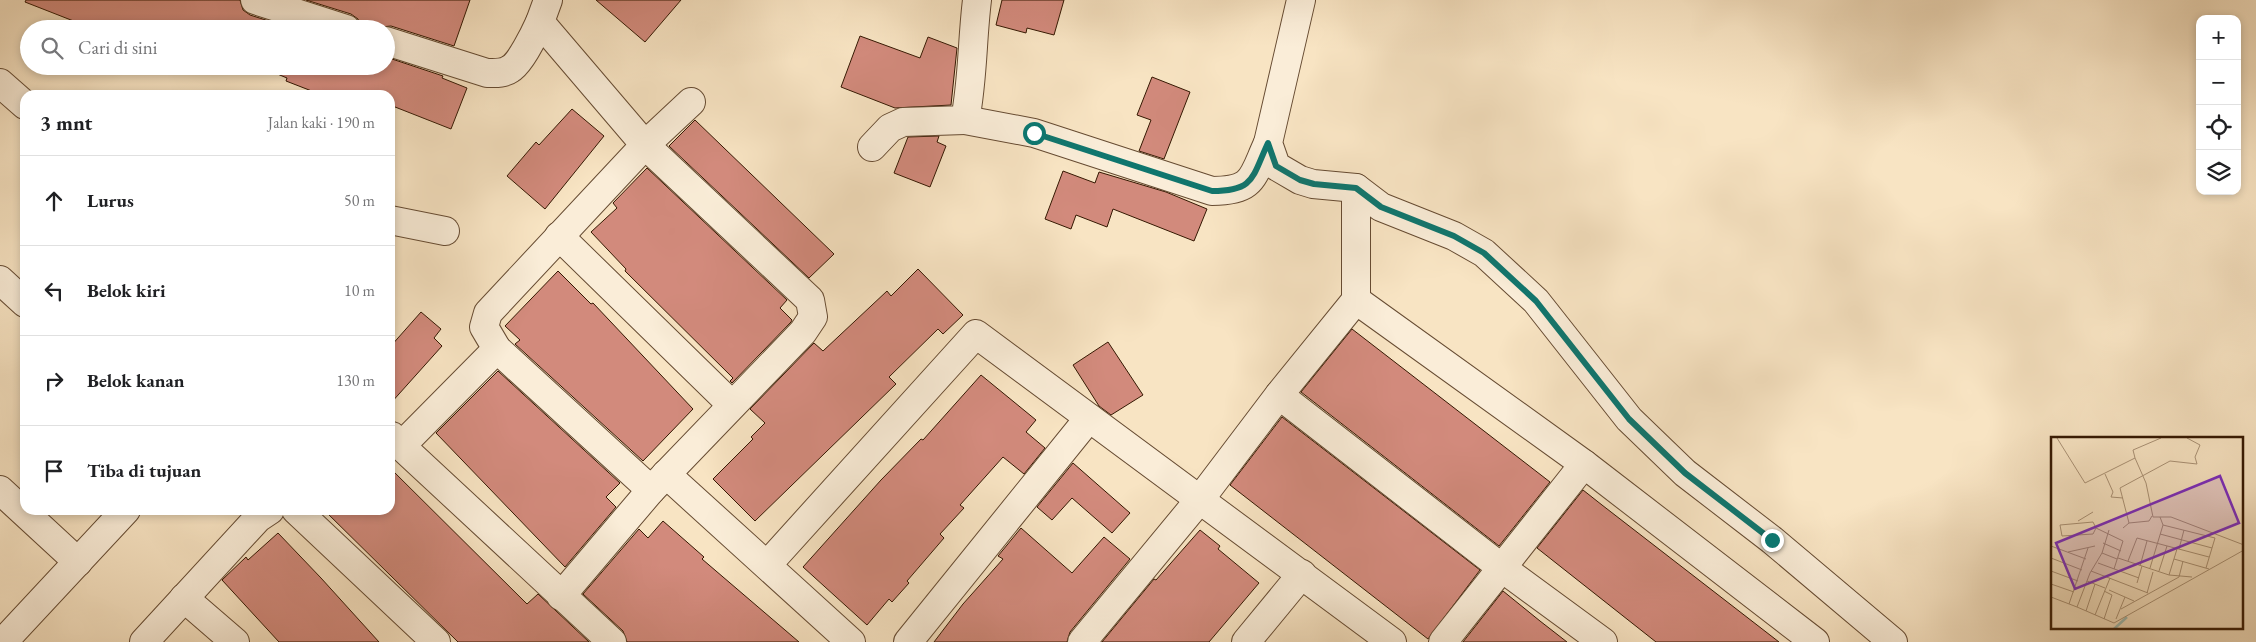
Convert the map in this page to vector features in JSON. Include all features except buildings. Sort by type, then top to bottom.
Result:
[{"type":"street","points":[[255,0],[318,20]]},
{"type":"street","points":[[965,120],[971,85],[972,40],[977,0]]},
{"type":"street","points":[[872,147],[890,128],[903,122],[965,120],[1034,133],[1212,191],[1233,191],[1250,183],[1268,143],[1301,0]]},
{"type":"street","points":[[395,44],[487,73],[502,73],[512,69],[530,43],[544,11],[646,145],[810,300],[813,317],[803,332],[658,482],[561,596]]},
{"type":"street","points":[[0,83],[20,101]]},
{"type":"street","points":[[691,102],[646,145],[488,313],[484,327],[498,349],[658,482],[767,564],[851,642]]},
{"type":"street","points":[[1268,143],[1276,166],[1300,180],[1314,184],[1356,188],[1381,207],[1454,236],[1484,253],[1536,301],[1629,419],[1685,473],[1772,540],[1893,642]]},
{"type":"street","points":[[1082,642],[1201,498],[1278,396],[1356,300],[1356,188]]},
{"type":"street","points":[[395,221],[445,231]]},
{"type":"street","points":[[559,236],[732,404]]},
{"type":"street","points":[[0,280],[20,298]]},
{"type":"street","points":[[1356,300],[1584,464],[1815,642]]},
{"type":"street","points":[[767,564],[976,334],[1201,498],[1392,642]]},
{"type":"street","points":[[498,349],[396,441],[612,642]]},
{"type":"street","points":[[1278,396],[1502,568],[1603,642]]},
{"type":"street","points":[[908,642],[1089,418]]},
{"type":"street","points":[[1444,642],[1584,464]]},
{"type":"street","points":[[0,490],[20,508]]},
{"type":"street","points":[[27,515],[78,562]]},
{"type":"street","points":[[3,642],[121,515]]},
{"type":"street","points":[[144,642],[262,515]]},
{"type":"street","points":[[301,515],[436,642]]},
{"type":"street","points":[[1246,642],[1302,574]]},
{"type":"street","points":[[184,598],[235,642]]},
{"type":"route","points":[[1034,133],[1212,191],[1233,191],[1250,183],[1268,143],[1276,166],[1300,180],[1314,184],[1356,188],[1381,207],[1454,236],[1484,253],[1536,301],[1589,371],[1629,419],[1685,473],[1772,540]]}]
